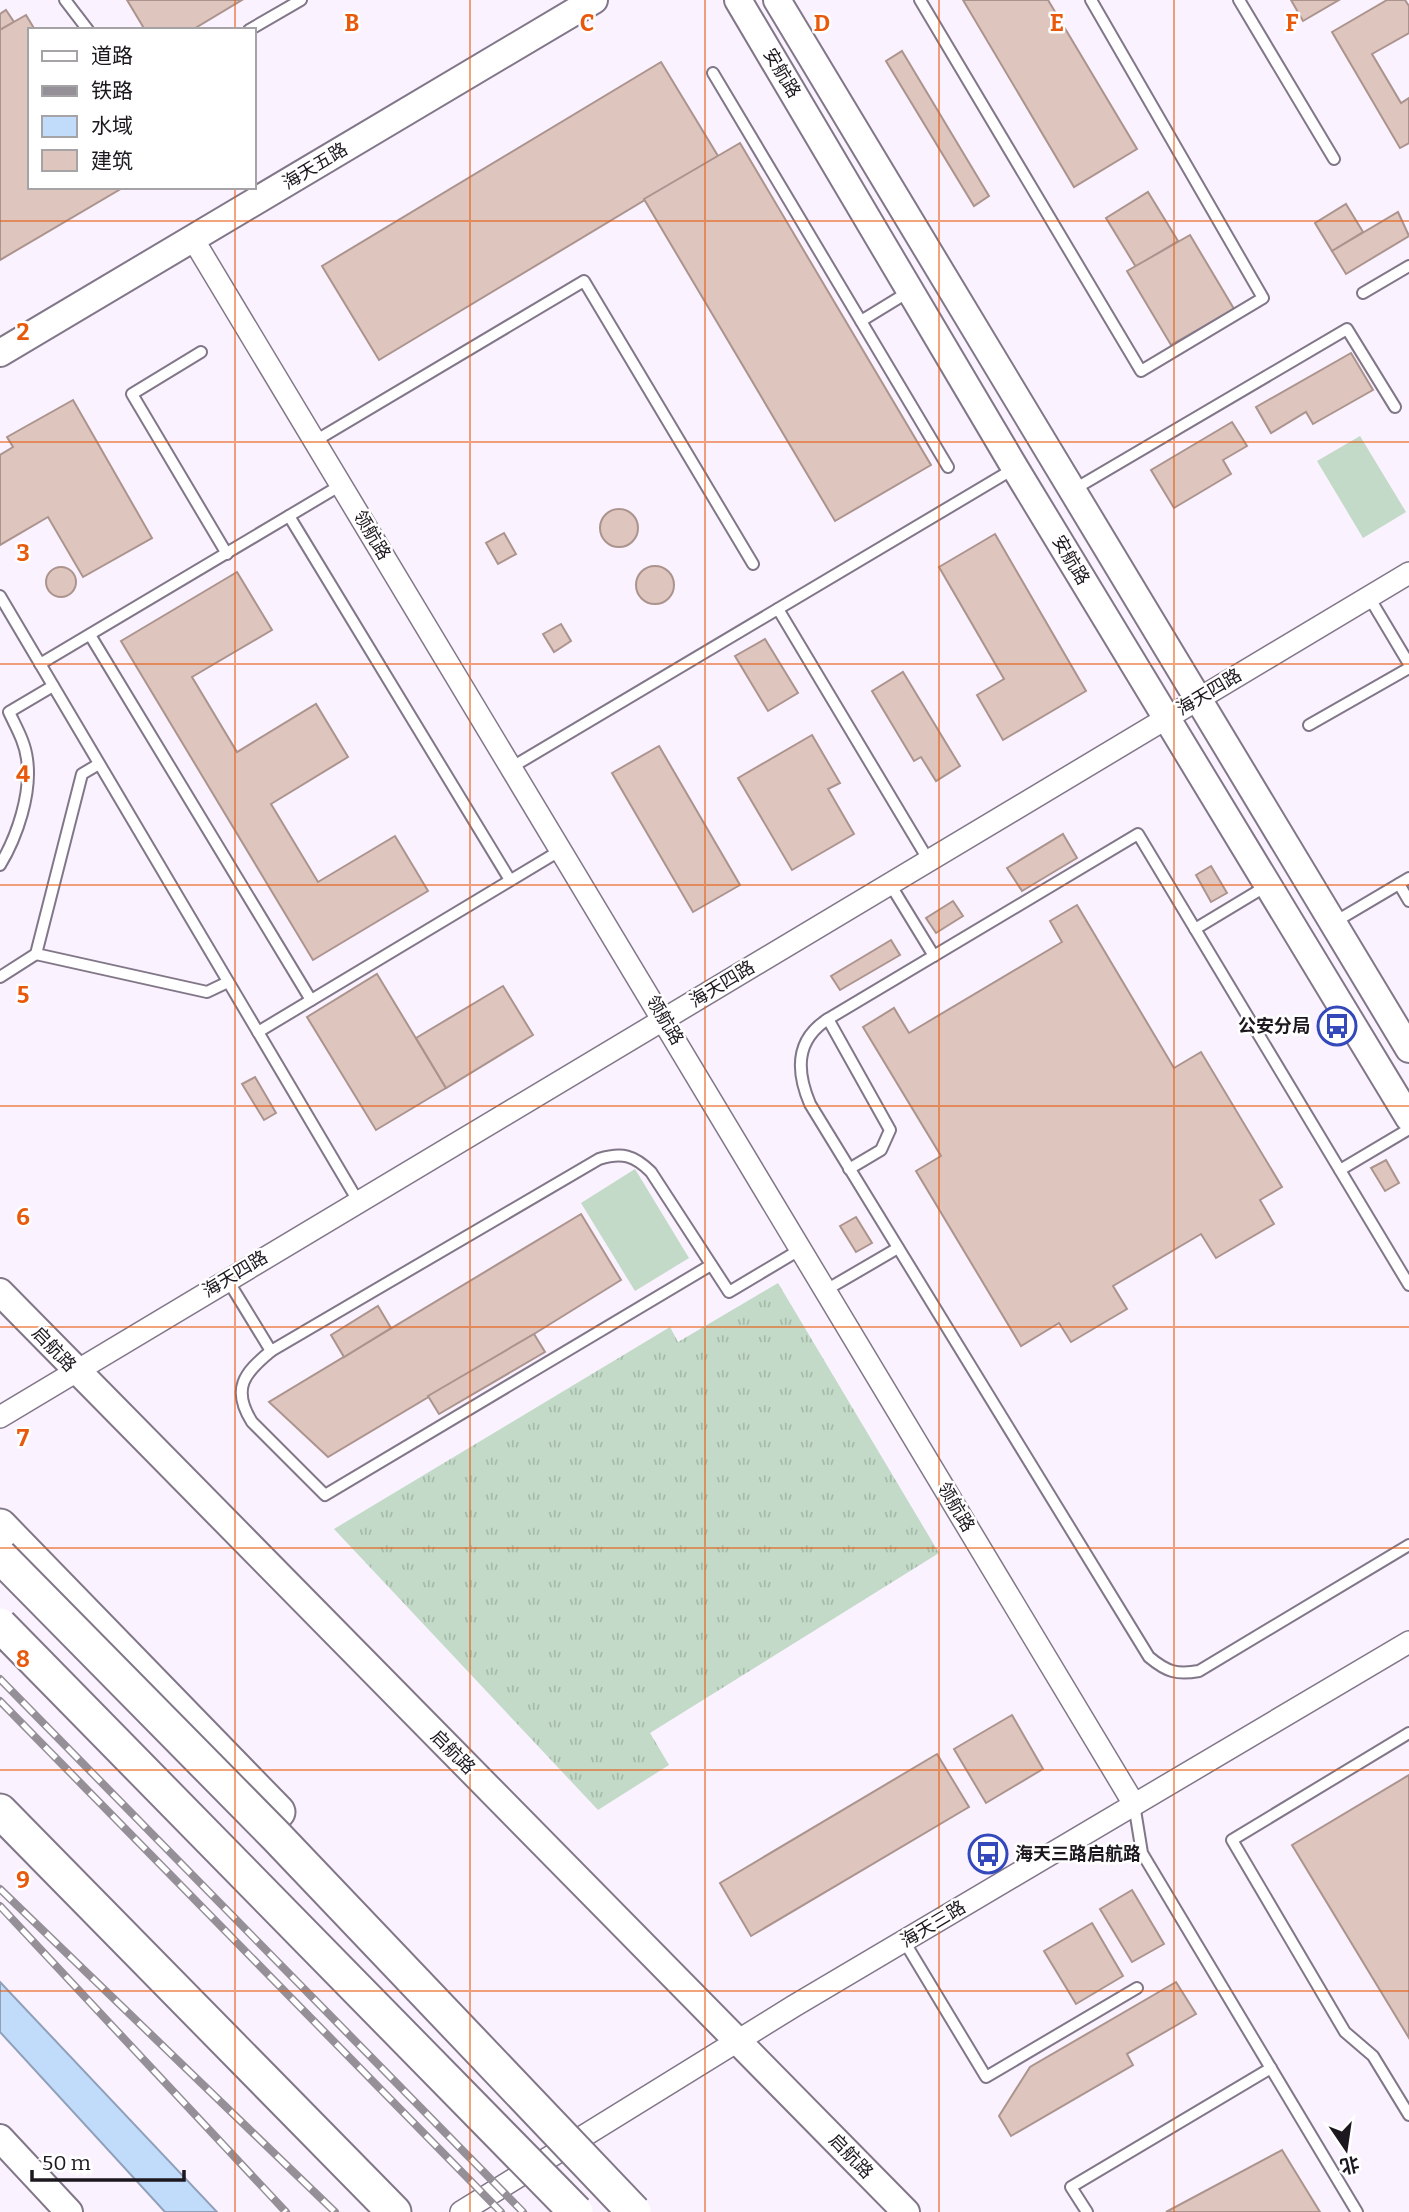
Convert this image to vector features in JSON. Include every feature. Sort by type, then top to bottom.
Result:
[{"type":"highway","points":[[0,1526],[468,2011],[509,2081]]},
{"type":"highway","points":[[0,1556],[266,1826],[634,2212]]},
{"type":"highway","points":[[0,1625],[576,2212]]},
{"type":"highway","points":[[0,1811],[394,2212]]},
{"type":"highway","points":[[0,1843],[59,1895],[150,1964]]},
{"type":"street","name":"海天五路","points":[[0,353],[594,0]]},
{"type":"street","name":"安航路","points":[[738,0],[1015,468],[1409,1118]]},
{"type":"street","name":"安航路","points":[[777,0],[1409,1049]]},
{"type":"street","name":"领航路","points":[[193,239],[1134,1804]]},
{"type":"street","name":"海天四路","points":[[0,1417],[1409,573]]},
{"type":"street","name":"启航路","points":[[0,1292],[906,2212]]},
{"type":"street","name":"海天三路","points":[[461,2212],[904,1941],[1409,1642]]},
{"type":"street","points":[[0,2138],[69,2212]]},
{"type":"lane","points":[[65,0],[86,28]]},
{"type":"lane","points":[[252,28],[301,0]]},
{"type":"lane","points":[[920,0],[1141,371],[1263,298],[1091,0]]},
{"type":"lane","points":[[1239,0],[1334,159]]},
{"type":"lane","points":[[713,72],[948,467]]},
{"type":"lane","points":[[1363,293],[1409,266]]},
{"type":"lane","points":[[315,441],[584,281],[753,564]]},
{"type":"lane","points":[[861,321],[912,290]]},
{"type":"lane","points":[[1073,490],[1347,329],[1395,407]]},
{"type":"lane","points":[[201,352],[132,394],[227,554]]},
{"type":"lane","points":[[512,767],[1015,468]]},
{"type":"lane","points":[[40,664],[341,485]]},
{"type":"lane","points":[[289,516],[510,880]]},
{"type":"lane","points":[[0,596],[358,1201]]},
{"type":"lane","points":[[1309,725],[1409,666],[1369,597]]},
{"type":"lane","points":[[778,609],[929,861]]},
{"type":"lane","points":[[90,635],[311,1000]]},
{"type":"lane","points":[[0,865],[8,851],[24,803],[28,761],[9,712],[53,686]]},
{"type":"lane","points":[[0,977],[36,954],[82,774],[99,764]]},
{"type":"lane","points":[[1409,1285],[1138,834],[828,1019],[805,1041],[799,1059],[801,1082],[810,1104],[1149,1657],[1164,1669],[1180,1675],[1199,1671],[1409,1545]]},
{"type":"lane","points":[[258,1032],[562,849]]},
{"type":"lane","points":[[1333,923],[1404,881],[1409,901]]},
{"type":"lane","points":[[890,884],[934,956]]},
{"type":"lane","points":[[1195,929],[1269,884]]},
{"type":"lane","points":[[36,954],[207,992],[228,982]]},
{"type":"lane","points":[[828,1019],[890,1130],[881,1150],[849,1169]]},
{"type":"lane","points":[[1340,1170],[1409,1129]]},
{"type":"lane","points":[[711,1265],[325,1494],[252,1422],[245,1410],[243,1381],[250,1368],[271,1351],[599,1158],[619,1153],[638,1159],[652,1171],[729,1292],[801,1249]]},
{"type":"lane","points":[[826,1290],[898,1248]]},
{"type":"lane","points":[[227,1279],[271,1351]]},
{"type":"lane","points":[[1409,1733],[1232,1840],[1345,2032],[1373,2056],[1409,2115]]},
{"type":"lane","points":[[1134,1804],[1142,1853],[1357,2212]]},
{"type":"lane","points":[[904,1941],[986,2077],[1138,1988]]},
{"type":"lane","points":[[1087,2212],[1070,2187],[1270,2068]]},
{"type":"green space","points":[[1360,436],[1406,512],[1363,538],[1317,461]]},
{"type":"green space","points":[[635,1169],[689,1258],[635,1291],[581,1203]]},
{"type":"green space","points":[[778,1283],[939,1553],[650,1733],[669,1765],[598,1810],[334,1529],[670,1327],[678,1342]]},
{"type":"water","points":[[0,1982],[217,2212],[165,2212],[0,2032]]},
{"type":"building","points":[[127,0],[242,0],[195,28],[144,28]]},
{"type":"building","points":[[963,0],[1048,0],[1137,149],[1074,187]]},
{"type":"building","points":[[1291,0],[1339,0],[1303,21]]},
{"type":"building","points":[[1387,0],[1405,0],[1409,6],[1409,33],[1372,54],[1401,103],[1409,98],[1409,143],[1400,148],[1332,32]]},
{"type":"building","points":[[6,10],[14,22],[0,30],[0,14]]},
{"type":"building","points":[[26,15],[34,28],[28,28],[28,189],[121,189],[0,260],[0,30]]},
{"type":"building","points":[[902,51],[989,196],[974,206],[886,61]]},
{"type":"building","points":[[661,62],[718,156],[379,360],[322,266]]},
{"type":"building","points":[[740,143],[931,465],[835,521],[644,199]]},
{"type":"building","points":[[1148,192],[1178,241],[1136,267],[1106,218]]},
{"type":"building","points":[[1346,204],[1363,232],[1332,251],[1315,223]]},
{"type":"building","points":[[1398,212],[1409,236],[1346,274],[1332,251]]},
{"type":"building","points":[[1190,235],[1234,309],[1171,345],[1127,271]]},
{"type":"building","points":[[1351,353],[1373,390],[1313,424],[1306,412],[1271,433],[1256,407]]},
{"type":"building","points":[[73,400],[152,538],[83,577],[48,517],[0,545],[0,455],[13,447],[7,437]]},
{"type":"building","points":[[1232,422],[1247,446],[1223,460],[1231,474],[1174,508],[1151,470]]},
{"type":"building","points":[[619,509],[632,515],[638,528],[632,541],[619,547],[606,541],[600,528],[606,515]]},
{"type":"building","points":[[504,533],[516,554],[498,564],[486,543]]},
{"type":"building","points":[[995,534],[1086,691],[1003,740],[977,695],[1004,679],[939,567]]},
{"type":"building","points":[[655,566],[668,572],[674,585],[668,598],[655,604],[642,598],[636,585],[642,572]]},
{"type":"building","points":[[61,567],[67,568],[75,576],[75,588],[67,596],[61,597],[55,596],[47,588],[46,582],[47,576],[55,568]]},
{"type":"building","points":[[237,572],[272,630],[192,677],[237,752],[316,704],[348,757],[271,804],[318,882],[395,836],[428,891],[313,960],[121,641]]},
{"type":"building","points":[[561,624],[571,641],[554,652],[543,634]]},
{"type":"building","points":[[765,639],[798,693],[768,711],[735,656]]},
{"type":"building","points":[[903,672],[960,766],[936,781],[921,757],[914,761],[872,691]]},
{"type":"building","points":[[812,735],[840,783],[828,789],[854,834],[792,870],[738,778]]},
{"type":"building","points":[[659,746],[740,885],[693,912],[612,773]]},
{"type":"building","points":[[1063,834],[1077,858],[1022,891],[1007,868]]},
{"type":"building","points":[[1211,866],[1227,893],[1211,902],[1196,875]]},
{"type":"building","points":[[953,901],[963,916],[936,933],[926,918]]},
{"type":"building","points":[[1077,905],[1174,1068],[1201,1052],[1282,1187],[1260,1200],[1274,1224],[1216,1258],[1201,1234],[1113,1286],[1127,1309],[1071,1342],[1059,1323],[1021,1346],[916,1171],[941,1156],[863,1027],[894,1008],[909,1033],[1062,942],[1050,921]]},
{"type":"building","points":[[891,940],[900,955],[840,990],[831,976]]},
{"type":"building","points":[[377,974],[446,1088],[376,1130],[307,1017]]},
{"type":"building","points":[[503,986],[533,1035],[446,1088],[416,1038]]},
{"type":"building","points":[[255,1077],[276,1113],[264,1120],[242,1084]]},
{"type":"building","points":[[1386,1160],[1399,1183],[1385,1191],[1371,1168]]},
{"type":"building","points":[[581,1214],[621,1280],[534,1334],[328,1457],[269,1402]]},
{"type":"building","points":[[856,1217],[872,1243],[856,1252],[840,1226]]},
{"type":"building","points":[[378,1306],[391,1328],[344,1357],[331,1335]]},
{"type":"building","points":[[534,1334],[545,1352],[439,1414],[428,1396]]},
{"type":"building","points":[[1012,1715],[1043,1769],[986,1803],[954,1749]]},
{"type":"building","points":[[937,1754],[969,1807],[751,1936],[720,1883]]},
{"type":"building","points":[[1409,1775],[1409,2038],[1292,1845]]},
{"type":"building","points":[[1132,1890],[1164,1944],[1132,1962],[1100,1909]]},
{"type":"building","points":[[1092,1923],[1123,1976],[1076,2004],[1044,1951]]},
{"type":"building","points":[[1176,1982],[1196,2014],[1127,2054],[1133,2065],[1011,2136],[999,2116],[1030,2067]]},
{"type":"building","points":[[1282,2150],[1320,2212],[1166,2212]]},
{"type":"railway","points":[[0,1679],[523,2212]]},
{"type":"railway","points":[[0,1701],[501,2212]]},
{"type":"railway","points":[[0,1889],[335,2212]]},
{"type":"railway","points":[[0,1906],[286,2212]]},
{"type":"place","name":"公安分局","points":[[1337,1026]]},
{"type":"place","name":"海天三路启航路","points":[[988,1854]]}]
